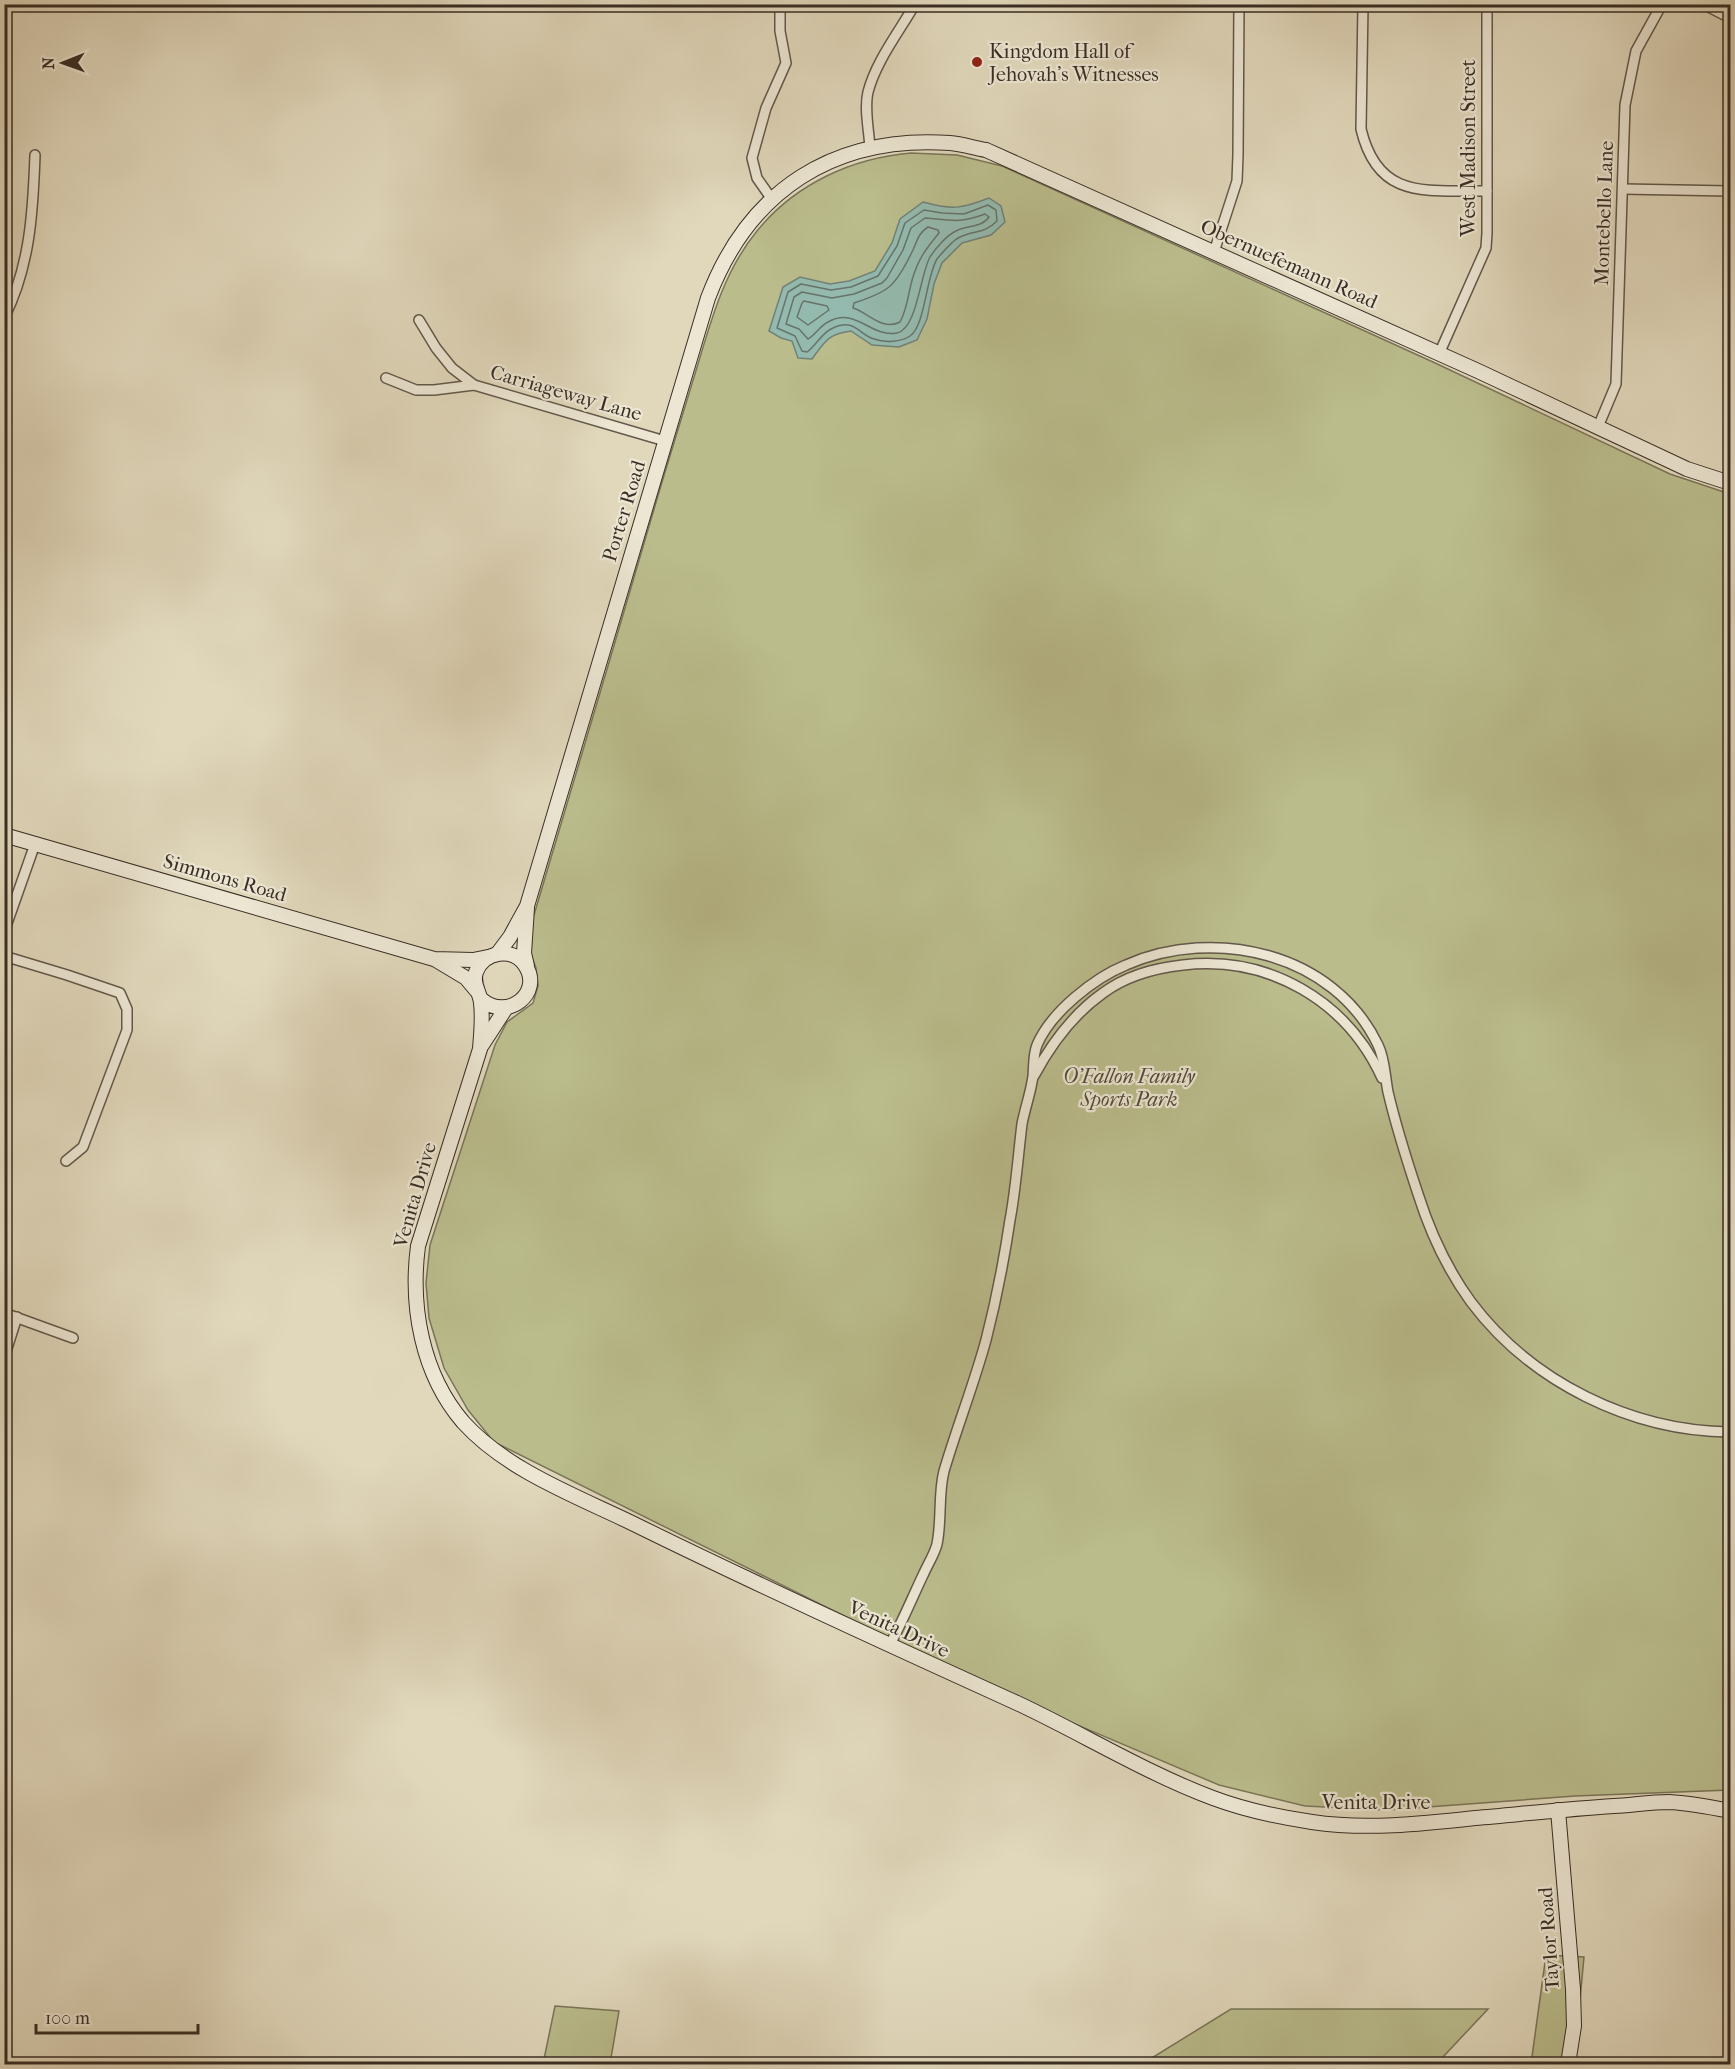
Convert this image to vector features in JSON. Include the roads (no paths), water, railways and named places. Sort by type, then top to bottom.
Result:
[{"type":"street","points":[[771,198],[757,178],[753,158],[766,108],[786,63],[780,31],[780,4]]},
{"type":"street","points":[[870,148],[868,93],[880,63],[915,4]]},
{"type":"street","points":[[1214,252],[1236,181],[1239,4]]},
{"type":"street","points":[[1363,4],[1361,129],[1366,148],[1376,166],[1389,178],[1405,186],[1421,190],[1487,191]]},
{"type":"street","name":"West Madison Street","points":[[1439,354],[1486,248],[1487,4]]},
{"type":"street","name":"Montebello Lane","points":[[1598,427],[1616,384],[1625,105],[1636,51],[1662,4]]},
{"type":"street","points":[[1703,4],[1731,18]]},
{"type":"street","name":"Obernuefemann Road","points":[[821,165],[870,148],[912,143],[951,143],[986,150],[1439,354],[1687,469],[1731,483]]},
{"type":"street","points":[[4,318],[20,283],[26,257],[34,196],[35,155]]},
{"type":"street","name":"Porter Road","points":[[493,955],[510,937],[527,906],[717,274],[739,236],[771,198],[798,177],[821,165]]},
{"type":"street","points":[[1623,189],[1731,191]]},
{"type":"street","points":[[419,321],[452,368],[474,385]]},
{"type":"street","name":"Carriageway Lane","points":[[386,378],[416,390],[474,385],[665,441]]},
{"type":"street","name":"Simmons Road","points":[[4,835],[434,959],[473,960],[493,955]]},
{"type":"street","points":[[4,932],[35,844]]},
{"type":"street","name":"Porter Road","points":[[527,906],[524,953],[527,968]]},
{"type":"street","points":[[889,1646],[937,1545],[942,1478],[986,1341],[998,1287],[1011,1217],[1025,1108],[1033,1078],[1034,1057],[1038,1042],[1065,1007],[1081,992],[1123,966],[1146,957],[1174,950],[1226,947],[1272,956],[1289,962],[1339,993],[1363,1018],[1381,1050],[1388,1091],[1416,1188],[1439,1250],[1473,1304],[1494,1328],[1544,1372],[1567,1387],[1620,1412],[1677,1428],[1731,1432]]},
{"type":"street","points":[[493,955],[513,955],[527,968],[530,978],[525,995],[519,1002],[506,1008],[495,1008],[479,995],[475,980],[476,971],[493,955]]},
{"type":"street","points":[[4,956],[120,993],[127,1009],[127,1030],[83,1147],[66,1161]]},
{"type":"street","name":"Simmons Road","points":[[434,959],[466,978],[479,995]]},
{"type":"street","points":[[1033,1078],[1047,1052],[1063,1030],[1084,1008],[1104,992],[1124,980],[1145,972],[1167,966],[1195,963],[1222,964],[1269,973],[1292,982],[1318,999],[1340,1016],[1357,1036],[1373,1059],[1388,1091]]},
{"type":"street","name":"Venita Drive","points":[[479,995],[482,1015],[480,1049],[418,1246],[414,1276],[416,1305],[421,1339],[433,1373],[446,1399],[464,1423],[492,1449],[524,1470],[715,1564],[1020,1705],[1172,1780],[1214,1798],[1265,1814],[1358,1826],[1432,1823],[1668,1802],[1731,1810]]},
{"type":"street","name":"Venita Drive","points":[[480,1049],[506,1008]]},
{"type":"street","points":[[4,1313],[74,1338]]},
{"type":"street","points":[[4,1358],[18,1317]]},
{"type":"street","name":"Taylor Road","points":[[1558,1810],[1573,1989],[1574,2026],[1568,2064]]},
{"type":"water","points":[[989,198],[1001,206],[1005,222],[991,235],[962,243],[942,263],[934,284],[927,319],[917,340],[899,347],[872,345],[851,331],[843,332],[828,339],[812,359],[798,358],[792,341],[769,331],[783,287],[800,277],[830,284],[849,281],[875,271],[892,243],[900,219],[923,202],[956,207]]},
{"type":"place","name":"Kingdom Hall of Jehovah's Witnesses","points":[[977,62]]},
{"type":"park label","name":"O'Fallon Family Sports Park","points":[[1129,1088]]}]
